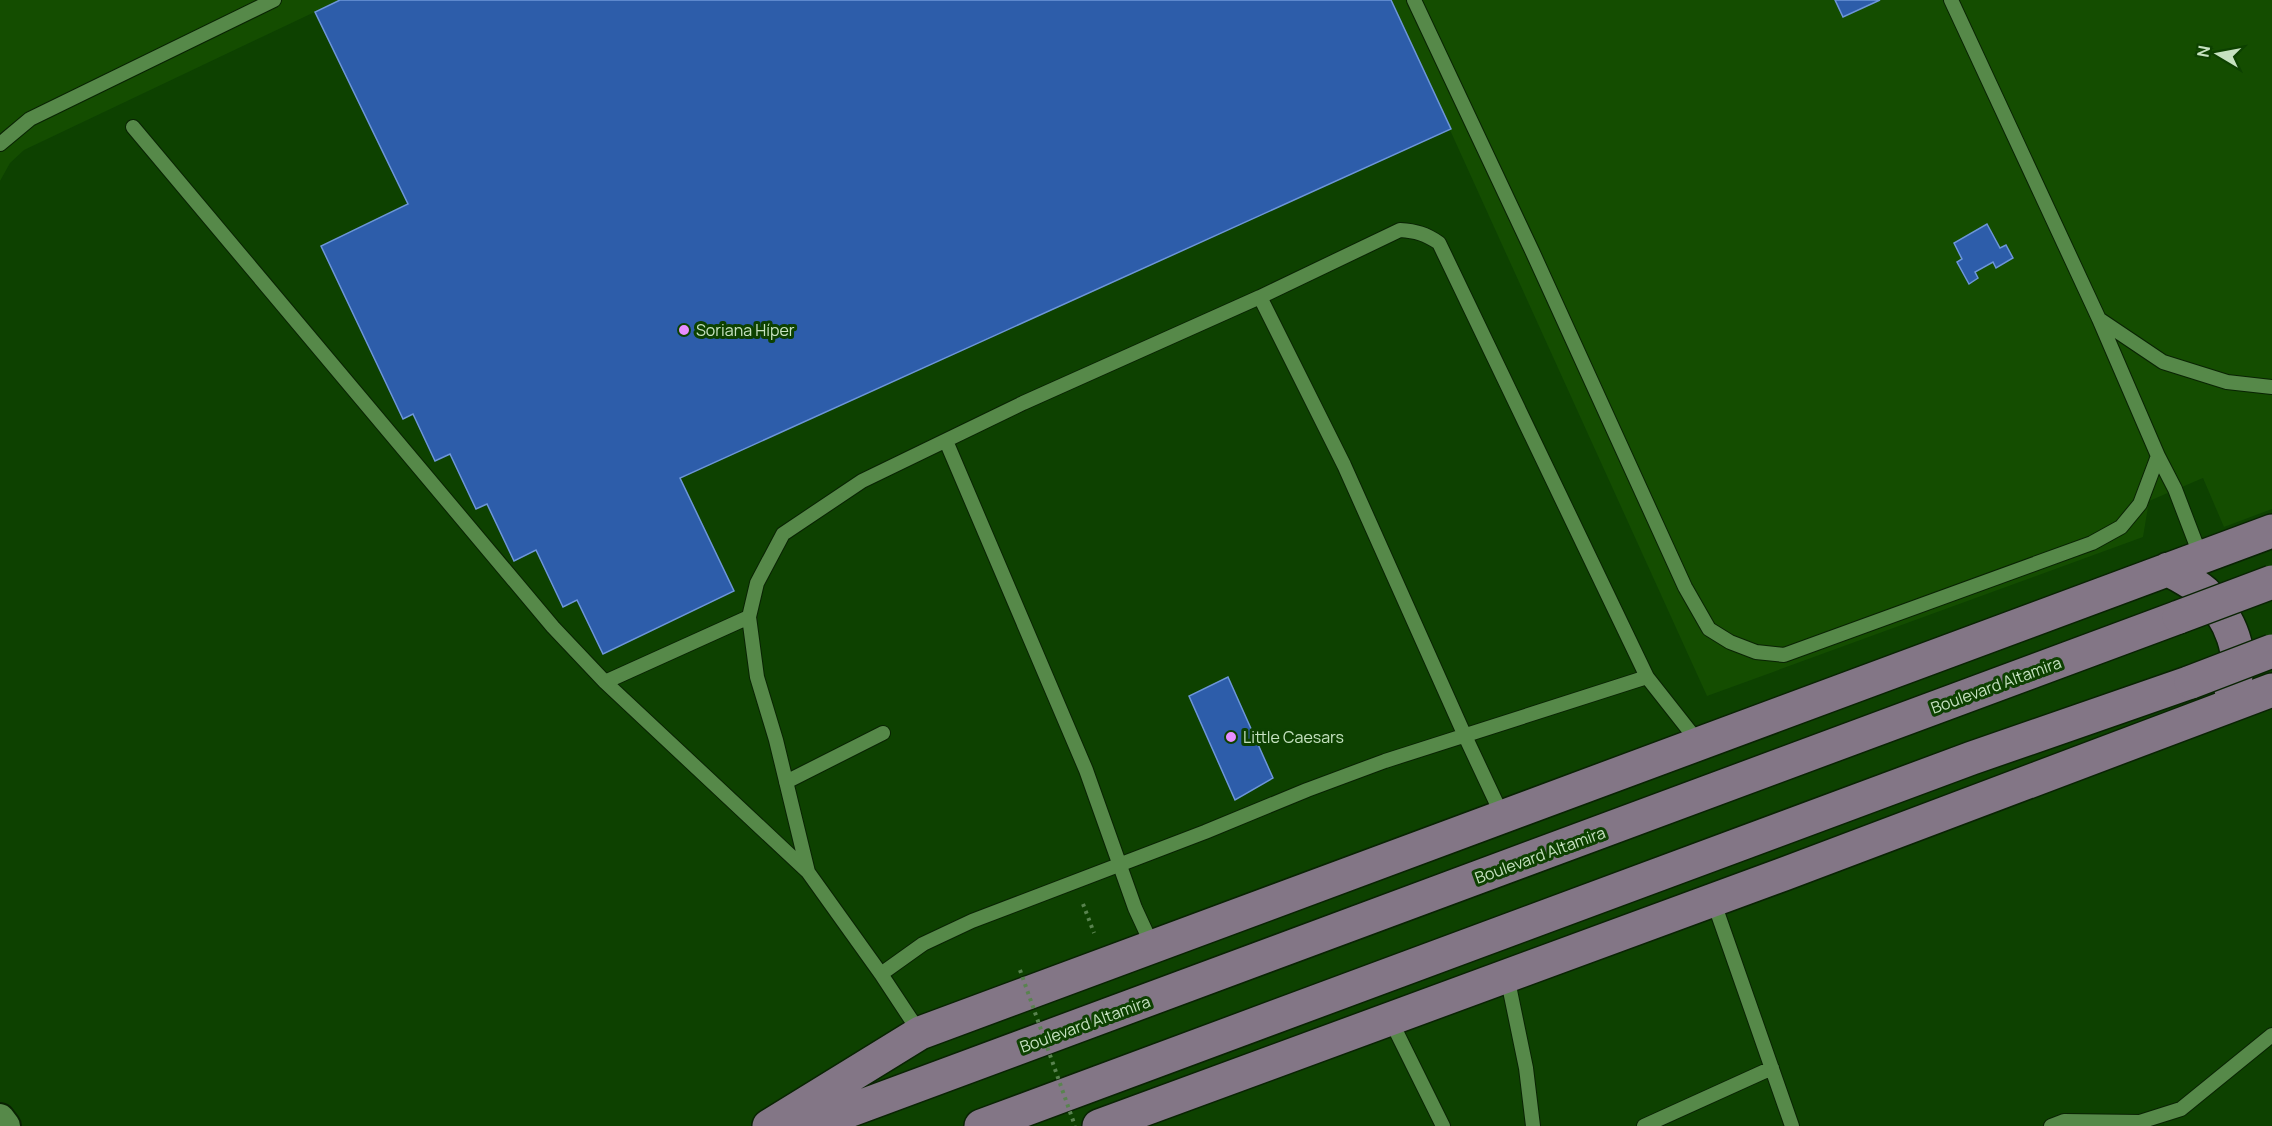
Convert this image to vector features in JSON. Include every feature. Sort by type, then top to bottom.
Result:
[{"type":"main road","points":[[769,1126],[920,1033],[2272,531]]},
{"type":"main road","points":[[2168,569],[2203,591],[2227,620],[2237,649],[2236,679],[2221,709]]},
{"type":"main road","name":"Boulevard Altamira","points":[[808,1126],[2272,582]]},
{"type":"main road","points":[[981,1126],[1960,762],[2191,682],[2272,651]]},
{"type":"main road","points":[[1118,1123],[1390,1019],[2272,690]]},
{"type":"street","points":[[0,1118],[6,1126]]},
{"type":"lane","points":[[0,144],[30,119],[274,0]]},
{"type":"lane","points":[[1414,0],[1533,253],[1685,587],[1709,629],[1730,642],[1756,652],[1784,654],[2092,543],[2121,527],[2140,504],[2158,456]]},
{"type":"lane","points":[[1951,0],[2099,318],[2158,456],[2175,489],[2201,557]]},
{"type":"lane","points":[[133,127],[546,618],[605,682],[808,872],[920,1033]]},
{"type":"lane","points":[[808,872],[776,740],[757,677],[749,617],[757,583],[783,534],[862,481],[1098,368],[1260,297],[1400,230],[1426,234],[1439,243],[1647,677],[1700,744]]},
{"type":"lane","points":[[1260,297],[1344,465],[1503,817]]},
{"type":"lane","points":[[2099,318],[2163,362],[2227,382],[2272,387]]},
{"type":"lane","points":[[946,441],[1086,770],[1135,908],[1153,947]]},
{"type":"lane","points":[[605,682],[749,617]]},
{"type":"lane","points":[[881,975],[923,944],[972,921],[1385,761],[1647,677]]},
{"type":"lane","points":[[786,782],[883,733]]},
{"type":"lane","points":[[1713,900],[1792,1126]]},
{"type":"lane","points":[[1507,976],[1526,1068],[1533,1126]]},
{"type":"lane","points":[[1390,1019],[1443,1126]]},
{"type":"lane","points":[[2051,1126],[2064,1121],[2140,1122],[2181,1110],[2272,1035]]},
{"type":"lane","points":[[1644,1126],[1772,1068]]},
{"type":"path","points":[[1075,883],[1105,965]]},
{"type":"path","points":[[1020,970],[1075,1126]]},
{"type":"shaded area","points":[[0,0],[340,0],[24,150],[10,163],[0,181]]},
{"type":"shaded area","points":[[1391,0],[2272,0],[2272,509],[2224,527],[2203,478],[2149,501],[2143,537],[1707,696]]},
{"type":"building","name":"Soriana Híper","points":[[340,0],[1391,0],[1451,129],[680,478],[734,591],[603,654],[577,600],[563,607],[536,550],[514,561],[487,504],[476,509],[450,454],[435,461],[413,414],[403,419],[321,246],[408,204],[315,12]]},
{"type":"building","points":[[1835,0],[1880,0],[1843,17]]},
{"type":"building","points":[[1987,224],[2000,248],[2006,245],[2013,258],[1996,268],[1993,262],[1975,272],[1978,278],[1969,284],[1957,262],[1962,259],[1954,243]]},
{"type":"building","name":"Little Caesars","points":[[1228,677],[1273,778],[1235,800],[1189,696]]},
{"type":"place","name":"Soriana Híper","points":[[684,330]]},
{"type":"place","name":"Little Caesars","points":[[1231,737]]}]
